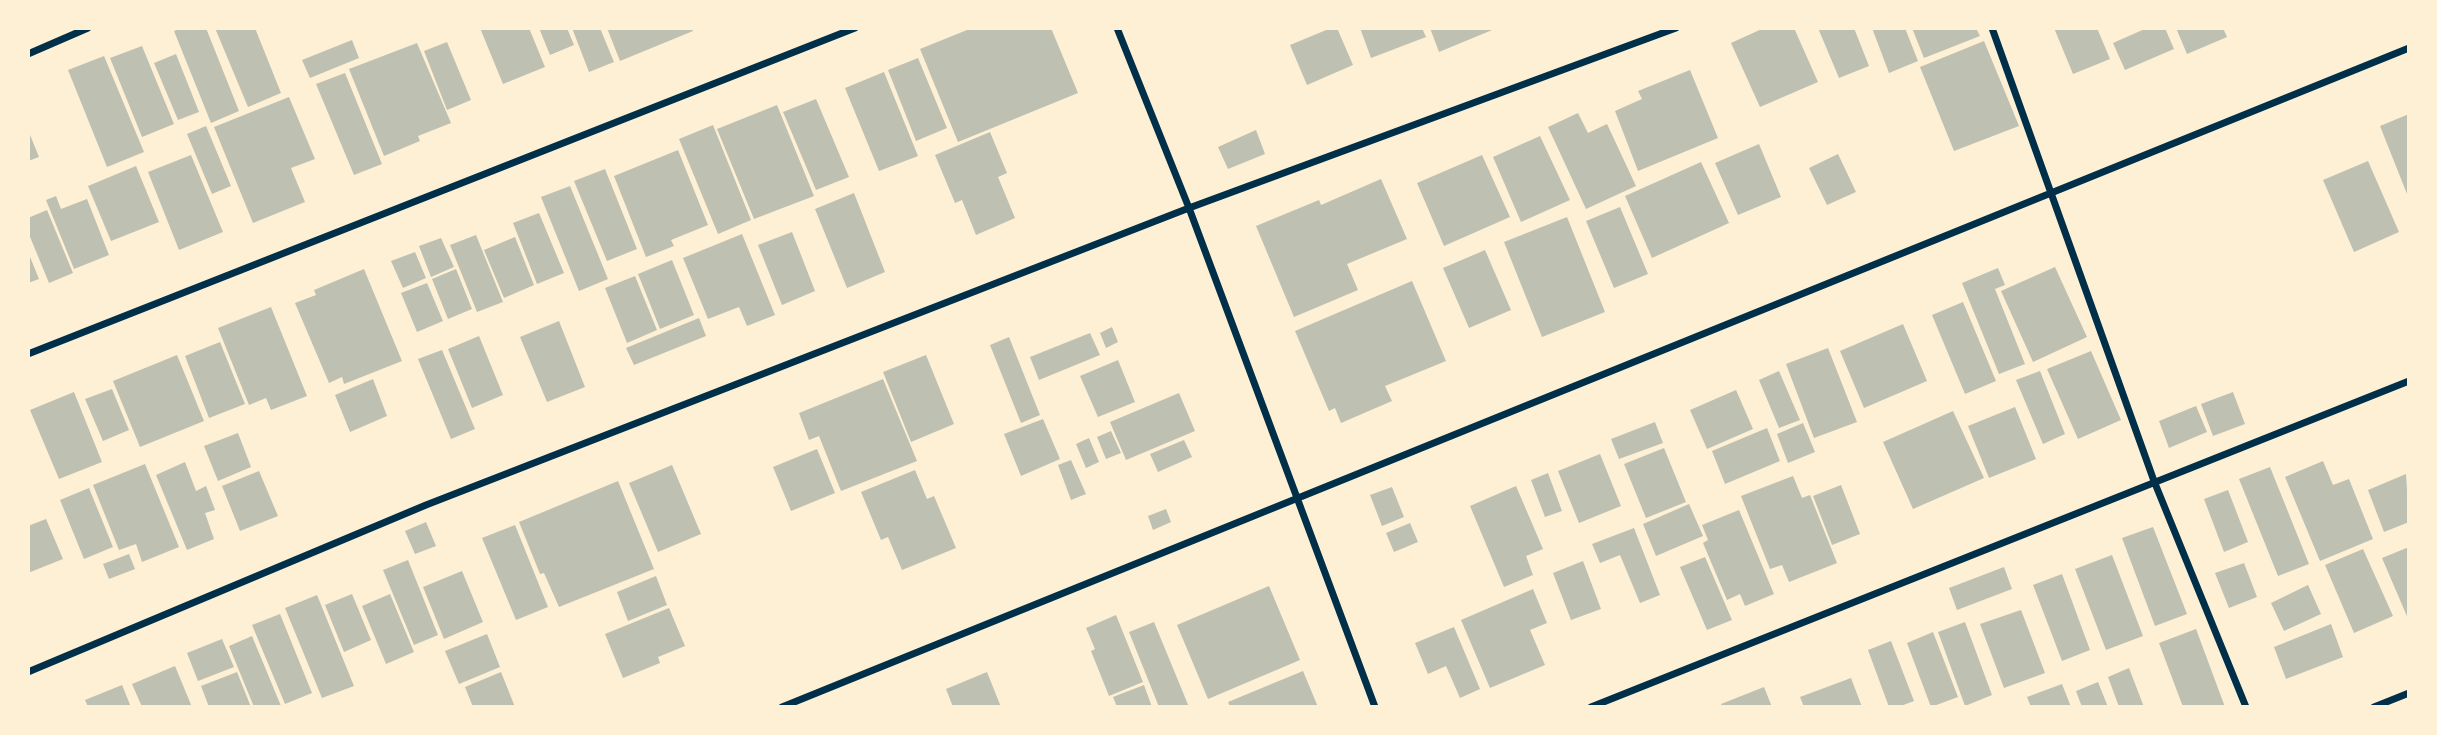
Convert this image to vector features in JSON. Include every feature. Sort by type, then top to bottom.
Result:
[{"type":"street","points":[[28,54],[88,28]]},
{"type":"street","points":[[28,354],[855,28]]},
{"type":"street","points":[[1117,28],[1189,208],[1375,707]]},
{"type":"street","points":[[28,672],[426,505],[1189,208],[1676,28]]},
{"type":"street","points":[[1992,28],[2154,481],[2246,707]]},
{"type":"street","points":[[782,707],[2409,48]]},
{"type":"street","points":[[1591,707],[2409,381]]},
{"type":"street","points":[[2374,707],[2409,693]]},
{"type":"building","points":[[183,28],[206,28],[239,111],[211,123],[174,31]]},
{"type":"building","points":[[215,28],[255,28],[281,93],[248,107]]},
{"type":"building","points":[[480,28],[529,28],[545,67],[503,84]]},
{"type":"building","points":[[539,28],[567,28],[574,45],[550,55]]},
{"type":"building","points":[[572,28],[600,28],[614,62],[589,72]]},
{"type":"building","points":[[607,28],[692,28],[693,31],[620,61]]},
{"type":"building","points":[[972,28],[1051,28],[1078,93],[958,142],[920,49]]},
{"type":"building","points":[[1337,28],[1353,65],[1307,85],[1290,45]]},
{"type":"building","points":[[1360,28],[1422,28],[1426,37],[1371,58]]},
{"type":"building","points":[[1430,28],[1497,28],[1439,52]]},
{"type":"building","points":[[1764,28],[1794,28],[1818,82],[1760,107],[1731,43]]},
{"type":"building","points":[[1818,28],[1854,28],[1869,66],[1839,78]]},
{"type":"building","points":[[1872,28],[1905,28],[1918,61],[1889,73]]},
{"type":"building","points":[[1912,28],[1976,28],[1980,36],[1924,58]]},
{"type":"building","points":[[2054,28],[2097,28],[2110,59],[2073,74]]},
{"type":"building","points":[[2147,28],[2165,28],[2174,49],[2125,70],[2113,43]]},
{"type":"building","points":[[2176,28],[2223,28],[2227,37],[2187,54]]},
{"type":"building","points":[[352,40],[359,58],[310,78],[302,60]]},
{"type":"building","points":[[1984,41],[2019,126],[1954,151],[1920,67]]},
{"type":"building","points":[[447,42],[471,100],[447,110],[424,51]]},
{"type":"building","points":[[417,43],[451,123],[418,136],[420,141],[384,156],[349,69]]},
{"type":"building","points":[[142,46],[174,124],[142,137],[110,58]]},
{"type":"building","points":[[176,54],[199,112],[178,120],[154,63]]},
{"type":"building","points":[[104,56],[144,152],[107,167],[68,70]]},
{"type":"building","points":[[918,58],[947,128],[916,141],[888,70]]},
{"type":"building","points":[[1690,70],[1718,138],[1638,171],[1615,111],[1642,99],[1638,91]]},
{"type":"building","points":[[884,72],[918,156],[879,171],[845,88]]},
{"type":"building","points":[[345,73],[382,164],[354,175],[316,84]]},
{"type":"building","points":[[289,97],[315,159],[291,168],[305,202],[253,223],[214,127]]},
{"type":"building","points":[[816,99],[849,177],[816,190],[783,112]]},
{"type":"building","points":[[777,105],[814,196],[754,219],[717,129]]},
{"type":"building","points":[[1578,113],[1588,133],[1607,124],[1636,186],[1586,209],[1548,127]]},
{"type":"building","points":[[2409,114],[2409,199],[2380,126]]},
{"type":"building","points":[[713,125],[751,220],[718,234],[679,139]]},
{"type":"building","points":[[206,126],[231,186],[212,194],[187,134]]},
{"type":"building","points":[[28,130],[39,157],[28,161]]},
{"type":"building","points":[[1256,130],[1265,154],[1228,169],[1218,147]]},
{"type":"building","points":[[990,132],[1007,173],[998,177],[1015,218],[976,235],[962,200],[955,203],[935,155]]},
{"type":"building","points":[[1540,136],[1570,200],[1521,222],[1493,157]]},
{"type":"building","points":[[1759,144],[1781,197],[1738,215],[1715,163]]},
{"type":"building","points":[[678,150],[708,225],[671,240],[674,246],[646,257],[614,176]]},
{"type":"building","points":[[1838,154],[1856,192],[1827,205],[1809,168]]},
{"type":"building","points":[[191,155],[223,232],[179,250],[148,172]]},
{"type":"building","points":[[1482,155],[1510,217],[1444,246],[1417,183]]},
{"type":"building","points":[[2368,161],[2399,232],[2354,252],[2323,180]]},
{"type":"building","points":[[1701,162],[1729,223],[1652,258],[1625,196]]},
{"type":"building","points":[[136,166],[159,222],[111,241],[88,186]]},
{"type":"building","points":[[605,169],[637,249],[607,261],[574,181]]},
{"type":"building","points":[[1381,179],[1407,239],[1347,264],[1358,290],[1294,317],[1256,226],[1319,200],[1321,205]]},
{"type":"building","points":[[570,186],[608,279],[579,291],[541,197]]},
{"type":"building","points":[[854,193],[885,272],[847,288],[815,209]]},
{"type":"building","points":[[56,196],[61,209],[87,199],[109,255],[74,269],[46,200]]},
{"type":"building","points":[[1620,207],[1648,274],[1614,288],[1586,221]]},
{"type":"building","points":[[47,210],[73,273],[49,283],[28,232],[28,218]]},
{"type":"building","points":[[539,213],[564,273],[537,284],[513,223]]},
{"type":"building","points":[[1567,217],[1605,312],[1542,337],[1504,242]]},
{"type":"building","points":[[792,232],[815,291],[782,305],[758,245]]},
{"type":"building","points":[[742,234],[775,315],[747,326],[739,307],[708,319],[683,258]]},
{"type":"building","points":[[476,235],[503,302],[477,312],[450,245]]},
{"type":"building","points":[[515,237],[534,285],[504,298],[484,250]]},
{"type":"building","points":[[441,238],[454,267],[431,277],[419,246]]},
{"type":"building","points":[[1485,250],[1511,310],[1469,328],[1443,268]]},
{"type":"building","points":[[28,252],[39,279],[28,283]]},
{"type":"building","points":[[415,252],[426,278],[403,288],[391,261]]},
{"type":"building","points":[[672,260],[694,315],[660,329],[638,274]]},
{"type":"building","points":[[2055,267],[2087,337],[2033,362],[2001,291]]},
{"type":"building","points":[[1998,268],[2005,285],[1995,289],[2025,364],[1999,374],[1962,283]]},
{"type":"building","points":[[364,269],[402,361],[344,384],[342,377],[329,383],[295,303],[316,295],[314,290]]},
{"type":"building","points":[[456,269],[472,309],[448,319],[432,279]]},
{"type":"building","points":[[635,276],[657,330],[627,343],[605,288]]},
{"type":"building","points":[[1412,281],[1446,361],[1385,386],[1392,401],[1341,423],[1335,408],[1329,411],[1295,331]]},
{"type":"building","points":[[427,283],[443,321],[417,332],[401,293]]},
{"type":"building","points":[[1963,302],[1996,381],[1965,394],[1932,315]]},
{"type":"building","points":[[271,307],[307,396],[271,410],[266,398],[249,405],[218,328]]},
{"type":"building","points":[[699,318],[706,336],[634,365],[626,348]]},
{"type":"building","points":[[559,321],[585,387],[547,402],[520,337]]},
{"type":"building","points":[[1903,324],[1927,381],[1864,408],[1840,351]]},
{"type":"building","points":[[1112,327],[1118,342],[1106,348],[1100,333]]},
{"type":"building","points":[[1090,333],[1100,355],[1039,380],[1030,357]]},
{"type":"building","points":[[479,336],[503,395],[472,408],[448,349]]},
{"type":"building","points":[[1009,337],[1040,415],[1021,423],[990,345]]},
{"type":"building","points":[[220,342],[245,404],[209,418],[185,356]]},
{"type":"building","points":[[1828,348],[1857,422],[1814,438],[1786,364]]},
{"type":"building","points":[[442,350],[475,429],[451,439],[418,359]]},
{"type":"building","points":[[2091,351],[2121,420],[2078,439],[2047,369]]},
{"type":"building","points":[[177,355],[204,421],[140,447],[113,381]]},
{"type":"building","points":[[926,355],[954,424],[911,442],[883,372]]},
{"type":"building","points":[[1118,360],[1135,402],[1098,417],[1080,376]]},
{"type":"building","points":[[1779,371],[1800,420],[1779,428],[1759,380]]},
{"type":"building","points":[[2040,371],[2065,434],[2043,444],[2016,380]]},
{"type":"building","points":[[373,379],[387,416],[350,432],[335,395]]},
{"type":"building","points":[[883,379],[917,461],[841,491],[819,436],[809,440],[799,413]]},
{"type":"building","points":[[112,389],[129,430],[103,441],[85,399]]},
{"type":"building","points":[[1736,390],[1753,429],[1707,449],[1690,410]]},
{"type":"building","points":[[74,392],[102,462],[59,479],[30,410]]},
{"type":"building","points":[[2233,392],[2245,424],[2213,436],[2201,404]]},
{"type":"building","points":[[1179,393],[1195,431],[1126,460],[1110,422]]},
{"type":"building","points":[[2196,406],[2207,432],[2169,448],[2159,421]]},
{"type":"building","points":[[2015,407],[2036,459],[1989,478],[1968,426]]},
{"type":"building","points":[[1953,411],[1984,478],[1913,509],[1883,442]]},
{"type":"building","points":[[1043,419],[1060,459],[1021,476],[1004,434]]},
{"type":"building","points":[[1655,422],[1663,443],[1619,459],[1611,439]]},
{"type":"building","points":[[1803,423],[1815,452],[1788,463],[1777,434]]},
{"type":"building","points":[[1767,428],[1780,461],[1725,484],[1712,451]]},
{"type":"building","points":[[1111,431],[1121,453],[1106,459],[1097,437]]},
{"type":"building","points":[[238,433],[251,467],[218,481],[204,446]]},
{"type":"building","points":[[1089,438],[1099,462],[1086,468],[1076,444]]},
{"type":"building","points":[[1184,440],[1192,457],[1158,472],[1150,454]]},
{"type":"building","points":[[1664,448],[1686,502],[1646,518],[1624,464]]},
{"type":"building","points":[[817,449],[835,493],[791,511],[773,467]]},
{"type":"building","points":[[1600,454],[1621,506],[1579,523],[1558,471]]},
{"type":"building","points":[[1071,460],[1086,494],[1071,500],[1058,465]]},
{"type":"building","points":[[2323,461],[2333,485],[2349,479],[2373,539],[2320,561],[2285,477]]},
{"type":"building","points":[[185,462],[196,491],[206,486],[215,510],[205,513],[214,539],[187,550],[156,475]]},
{"type":"building","points":[[145,464],[179,547],[142,562],[136,544],[119,550],[93,485]]},
{"type":"building","points":[[672,465],[701,534],[658,552],[629,483]]},
{"type":"building","points":[[2270,467],[2309,564],[2278,576],[2239,479]]},
{"type":"building","points":[[915,470],[927,499],[934,496],[956,548],[902,570],[888,537],[881,540],[861,492]]},
{"type":"building","points":[[259,471],[278,516],[240,531],[222,486]]},
{"type":"building","points":[[1548,473],[1562,511],[1545,517],[1531,480]]},
{"type":"building","points":[[2406,474],[2409,522],[2384,532],[2368,490]]},
{"type":"building","points":[[1793,476],[1802,498],[1810,495],[1837,563],[1789,582],[1782,565],[1770,569],[1741,496]]},
{"type":"building","points":[[618,481],[654,569],[559,607],[544,573],[540,574],[519,522]]},
{"type":"building","points":[[1841,485],[1860,534],[1832,545],[1813,496]]},
{"type":"building","points":[[1516,486],[1543,549],[1526,556],[1533,575],[1504,587],[1470,506]]},
{"type":"building","points":[[1392,487],[1404,517],[1382,526],[1370,495]]},
{"type":"building","points":[[89,488],[113,547],[84,559],[60,500]]},
{"type":"building","points":[[2228,490],[2248,542],[2224,552],[2204,499]]},
{"type":"building","points":[[1689,504],[1703,536],[1656,556],[1643,524]]},
{"type":"building","points":[[1166,509],[1171,522],[1153,530],[1148,516]]},
{"type":"building","points":[[1739,510],[1774,594],[1745,606],[1740,594],[1727,600],[1703,543],[1708,540],[1702,525]]},
{"type":"building","points":[[46,519],[63,559],[28,573],[28,526]]},
{"type":"building","points":[[426,522],[436,546],[415,554],[405,531]]},
{"type":"building","points":[[1410,523],[1418,542],[1394,552],[1386,533]]},
{"type":"building","points":[[515,525],[548,607],[516,620],[482,538]]},
{"type":"building","points":[[2153,527],[2187,614],[2155,626],[2122,538]]},
{"type":"building","points":[[1634,528],[1660,595],[1640,603],[1620,555],[1600,563],[1592,544]]},
{"type":"building","points":[[2409,547],[2409,621],[2382,558]]},
{"type":"building","points":[[2363,549],[2393,616],[2354,633],[2325,565]]},
{"type":"building","points":[[129,554],[135,569],[109,579],[103,564]]},
{"type":"building","points":[[2112,555],[2143,636],[2106,650],[2075,569]]},
{"type":"building","points":[[1705,557],[1732,620],[1707,630],[1680,567]]},
{"type":"building","points":[[408,560],[438,635],[414,645],[383,570]]},
{"type":"building","points":[[1583,561],[1601,609],[1571,620],[1553,573]]},
{"type":"building","points":[[2244,563],[2257,597],[2229,608],[2215,573]]},
{"type":"building","points":[[2004,567],[2012,589],[1957,610],[1949,588]]},
{"type":"building","points":[[462,571],[483,622],[444,639],[423,587]]},
{"type":"building","points":[[2062,574],[2090,650],[2062,661],[2033,585]]},
{"type":"building","points":[[656,576],[667,605],[628,621],[617,592]]},
{"type":"building","points":[[2308,585],[2321,614],[2284,631],[2271,603]]},
{"type":"building","points":[[1269,586],[1300,660],[1208,699],[1177,625]]},
{"type":"building","points":[[1533,589],[1547,623],[1530,630],[1545,665],[1490,688],[1461,620]]},
{"type":"building","points":[[352,594],[371,640],[344,652],[325,605]]},
{"type":"building","points":[[390,594],[414,652],[386,664],[362,606]]},
{"type":"building","points":[[317,595],[354,686],[322,698],[285,608]]},
{"type":"building","points":[[669,608],[685,646],[658,657],[660,663],[623,678],[605,634]]},
{"type":"building","points":[[2021,610],[2045,673],[2004,688],[1980,624]]},
{"type":"building","points":[[280,614],[312,693],[285,704],[252,625]]},
{"type":"building","points":[[1116,615],[1143,682],[1109,696],[1091,651],[1095,649],[1086,628]]},
{"type":"building","points":[[1154,622],[1189,707],[1159,707],[1129,632]]},
{"type":"building","points":[[1965,622],[1992,695],[1965,706],[1938,632]]},
{"type":"building","points":[[2331,624],[2343,657],[2286,679],[2274,647]]},
{"type":"building","points":[[1454,627],[1480,689],[1460,698],[1446,666],[1428,674],[1415,643]]},
{"type":"building","points":[[2196,629],[2225,707],[2183,707],[2159,643]]},
{"type":"building","points":[[1933,632],[1958,697],[1931,707],[1907,643]]},
{"type":"building","points":[[487,634],[500,667],[459,684],[445,651]]},
{"type":"building","points":[[252,636],[281,706],[254,707],[229,646]]},
{"type":"building","points":[[222,639],[234,667],[198,681],[187,653]]},
{"type":"building","points":[[1891,641],[1914,701],[1898,707],[1889,707],[1868,650]]},
{"type":"building","points":[[175,666],[192,707],[142,707],[132,684]]},
{"type":"building","points":[[2129,668],[2144,707],[2119,707],[2108,677]]},
{"type":"building","points":[[1303,671],[1318,707],[1230,707],[1228,702]]},
{"type":"building","points":[[237,672],[251,707],[209,707],[201,686]]},
{"type":"building","points":[[501,672],[515,707],[473,707],[465,687]]},
{"type":"building","points":[[987,672],[1001,707],[953,707],[946,689]]},
{"type":"building","points":[[1851,678],[1862,707],[1804,707],[1800,697]]},
{"type":"building","points":[[2098,682],[2108,707],[2082,707],[2076,691]]},
{"type":"building","points":[[2062,684],[2071,707],[2031,707],[2027,697]]},
{"type":"building","points":[[122,685],[131,707],[88,707],[85,700]]},
{"type":"building","points":[[1144,685],[1152,707],[1117,707],[1113,697]]},
{"type":"building","points":[[1764,687],[1772,707],[1722,707],[1721,704]]}]
